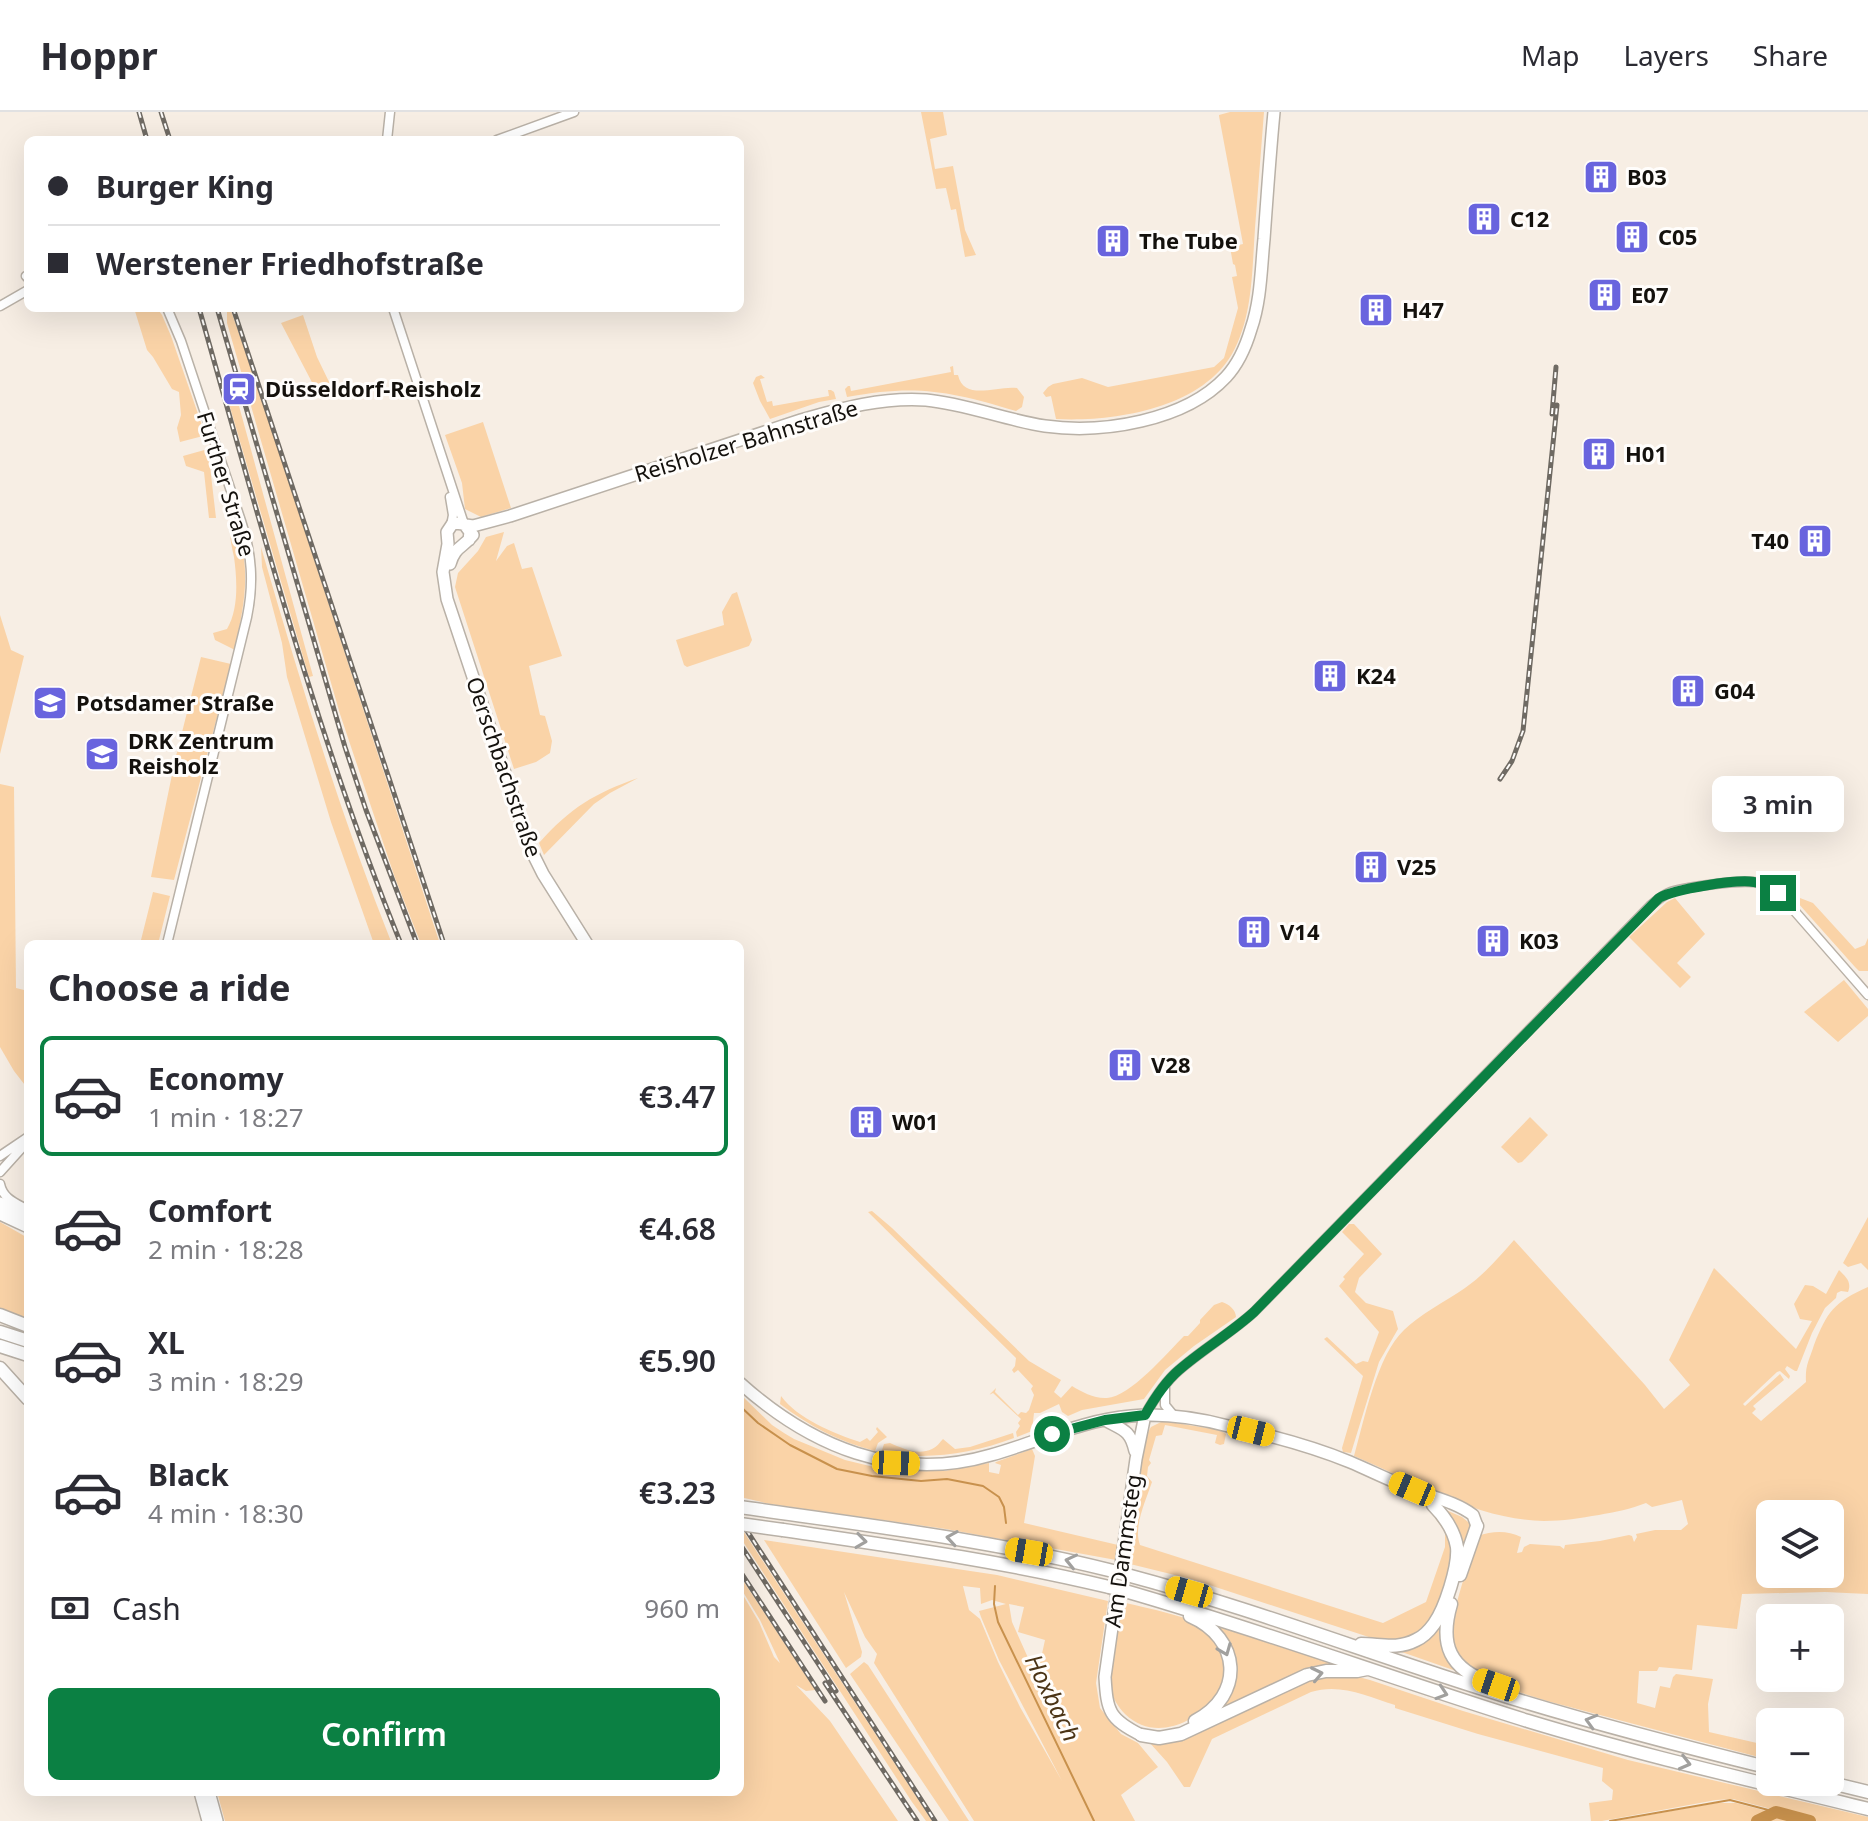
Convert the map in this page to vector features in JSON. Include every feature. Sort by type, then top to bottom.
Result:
[{"type":"highway","points":[[0,1315],[24,1324]]},
{"type":"highway","points":[[0,1332],[24,1340]]},
{"type":"highway","points":[[0,1346],[24,1354]]},
{"type":"highway","points":[[0,1368],[24,1395]]},
{"type":"highway","points":[[1346,1643],[1396,1647],[1413,1642],[1433,1626],[1456,1566],[1457,1553],[1450,1526],[1433,1505]]},
{"type":"highway","points":[[744,1508],[1070,1560],[1245,1609],[1503,1696],[1756,1764]]},
{"type":"highway","points":[[744,1525],[974,1559],[1125,1591],[1528,1721],[1868,1809]]},
{"type":"highway","points":[[1477,1526],[1448,1612],[1447,1640],[1450,1653],[1460,1667],[1470,1675],[1496,1685],[1503,1696]]},
{"type":"highway","points":[[1139,1731],[1163,1731],[1193,1722],[1220,1702],[1229,1682],[1230,1659],[1219,1636],[1199,1620],[1167,1603]]},
{"type":"highway","points":[[1139,1731],[1159,1738],[1181,1734],[1314,1673],[1368,1668]]},
{"type":"highway","points":[[1844,1786],[1868,1792]]},
{"type":"main road","name":"Reisholzer Bahnstraße","points":[[451,526],[456,522],[473,526],[510,516],[778,427],[861,404],[898,400],[946,402],[1032,424],[1081,429],[1144,420],[1199,398],[1226,377],[1237,363],[1252,327],[1260,286],[1274,112]]},
{"type":"main road","name":"Reisholzer Bahnstraße","points":[[465,543],[479,531],[510,516]]},
{"type":"main road","points":[[445,579],[453,553],[465,543],[470,532],[465,524]]},
{"type":"main road","points":[[451,526],[447,532],[448,541],[453,545],[465,543]]},
{"type":"main road","name":"Oerschbachstraße","points":[[448,541],[443,567],[449,608],[530,848],[584,940]]},
{"type":"main road","points":[[0,1203],[24,1217]]},
{"type":"main road","points":[[0,1214],[24,1225]]},
{"type":"main road","points":[[744,1386],[771,1410],[817,1438],[853,1453],[896,1463],[961,1462],[1067,1429],[1145,1415],[1174,1416],[1220,1424],[1292,1442],[1350,1462],[1468,1512],[1476,1520],[1477,1526]]},
{"type":"main road","name":"Am Dammsteg","points":[[1139,1731],[1120,1713],[1106,1687],[1105,1672],[1145,1415]]},
{"type":"main road","points":[[1105,1420],[1126,1430],[1135,1448],[1136,1459]]},
{"type":"main road","points":[[1412,1489],[1433,1505],[1459,1514],[1477,1526]]},
{"type":"main road","points":[[201,1796],[208,1821]]},
{"type":"main road","points":[[210,1796],[217,1821]]},
{"type":"street","points":[[387,136],[390,112]]},
{"type":"street","points":[[508,136],[574,112]]},
{"type":"street","points":[[0,306],[24,292]]},
{"type":"street","name":"Further Straße","points":[[168,940],[247,617],[252,575],[249,545],[169,312]]},
{"type":"street","points":[[394,312],[465,524]]},
{"type":"street","points":[[448,476],[453,515],[451,526]]},
{"type":"street","points":[[1145,1415],[1180,1369],[1254,1312],[1659,898],[1674,891],[1745,881],[1770,887],[1868,995]]},
{"type":"street","points":[[0,1156],[24,1141]]},
{"type":"street","points":[[24,1144],[2,1170],[0,1183],[1,1190],[9,1199],[24,1208]]},
{"type":"street","points":[[1165,1385],[1165,1405],[1174,1416]]},
{"type":"shaded area","points":[[921,112],[943,112],[947,135],[930,139],[935,169],[953,166],[965,230],[976,255],[965,257],[956,209],[951,210],[946,188],[936,189]]},
{"type":"shaded area","points":[[1230,112],[1264,112],[1248,309],[1232,354],[1218,373],[1177,400],[1103,418],[1056,419],[1051,396],[1046,397],[1043,393],[1053,384],[1082,378],[1108,387],[1214,367],[1224,358],[1238,308],[1232,277],[1237,276],[1230,247],[1243,244],[1219,116]]},
{"type":"shaded area","points":[[135,312],[160,312],[171,336],[205,434],[203,436],[180,442],[177,428],[181,415],[179,392],[172,389],[147,350]]},
{"type":"shaded area","points":[[227,312],[231,312],[439,940],[419,940],[395,878],[340,714],[227,323]]},
{"type":"shaded area","points":[[303,315],[331,386],[316,390],[281,323]]},
{"type":"shaded area","points":[[953,366],[954,375],[958,375],[967,388],[1017,388],[1024,397],[1022,407],[1016,411],[952,394],[913,390],[847,397],[845,389],[848,386],[851,391],[951,372],[950,367]]},
{"type":"shaded area","points":[[761,375],[765,378],[760,379],[767,402],[772,401],[773,406],[829,396],[828,390],[834,392],[836,399],[770,419],[753,383]]},
{"type":"shaded area","points":[[236,395],[313,676],[309,677],[227,397]]},
{"type":"shaded area","points":[[483,422],[511,508],[481,517],[465,509],[462,483],[445,435]]},
{"type":"shaded area","points":[[208,449],[216,518],[209,518],[204,472],[186,466],[183,456]]},
{"type":"shaded area","points":[[238,528],[245,575],[235,650],[215,640],[213,633],[227,629],[234,612],[236,575],[230,531]]},
{"type":"shaded area","points":[[504,532],[496,561],[507,546],[514,543],[522,569],[532,567],[562,656],[529,666],[540,715],[545,716],[552,741],[550,753],[536,762],[514,769],[455,587],[458,573],[486,537]]},
{"type":"shaded area","points":[[261,547],[338,797],[390,940],[373,940],[331,822],[287,677],[282,643],[262,567]]},
{"type":"shaded area","points":[[737,592],[752,640],[749,646],[687,667],[684,665],[676,640],[724,625],[722,612],[732,594]]},
{"type":"shaded area","points":[[0,615],[11,650],[24,656],[0,754]]},
{"type":"shaded area","points":[[201,657],[231,664],[174,880],[151,877],[175,760]]},
{"type":"shaded area","points":[[638,778],[594,804],[544,855],[539,843],[562,820],[596,796]]},
{"type":"shaded area","points":[[0,784],[14,787],[16,988],[24,990],[24,1084],[0,1047]]},
{"type":"shaded area","points":[[1784,878],[1800,898],[1813,903],[1855,949],[1865,945],[1868,938],[1868,971],[1859,971],[1855,967],[1781,884]]},
{"type":"shaded area","points":[[153,892],[170,896],[159,940],[141,940]]},
{"type":"shaded area","points":[[1675,898],[1705,934],[1677,963],[1691,977],[1680,988],[1629,937]]},
{"type":"shaded area","points":[[1844,980],[1868,1009],[1868,1016],[1838,1042],[1804,1012]]},
{"type":"shaded area","points":[[1530,1117],[1548,1135],[1518,1163],[1501,1147]]},
{"type":"shaded area","points":[[872,1211],[1029,1361],[1061,1380],[1054,1392],[1061,1398],[1072,1386],[1098,1397],[1116,1396],[1137,1382],[1184,1336],[1188,1336],[1214,1305],[1227,1304],[1236,1317],[1165,1370],[1144,1399],[1082,1410],[1068,1416],[1059,1404],[1034,1413],[1032,1431],[1017,1437],[1021,1419],[993,1393],[989,1395],[996,1388],[995,1392],[1018,1415],[1029,1410],[1034,1395],[1033,1386],[1018,1370],[1014,1373],[1012,1370],[1016,1358],[868,1212]]},
{"type":"shaded area","points":[[1868,1217],[1868,1270],[1861,1263],[1848,1267],[1843,1263]]},
{"type":"shaded area","points":[[0,1222],[24,1236],[24,1319],[0,1310]]},
{"type":"shaded area","points":[[1349,1224],[1354,1224],[1382,1254],[1359,1278],[1355,1292],[1366,1303],[1393,1311],[1398,1329],[1379,1362],[1351,1453],[1343,1452],[1342,1448],[1363,1376],[1324,1339],[1327,1337],[1356,1364],[1368,1362],[1379,1332],[1339,1286],[1364,1254],[1342,1232]]},
{"type":"shaded area","points":[[1514,1240],[1664,1409],[1690,1385],[1669,1360],[1714,1268],[1796,1349],[1812,1321],[1800,1319],[1794,1304],[1805,1285],[1826,1294],[1839,1270],[1849,1282],[1848,1292],[1837,1293],[1825,1308],[1797,1371],[1787,1366],[1785,1369],[1789,1379],[1777,1372],[1743,1404],[1745,1406],[1780,1374],[1784,1380],[1753,1406],[1756,1409],[1752,1413],[1761,1421],[1806,1382],[1814,1345],[1833,1309],[1868,1287],[1868,1594],[1742,1594],[1737,1629],[1697,1625],[1692,1670],[1659,1667],[1657,1671],[1639,1671],[1637,1703],[1655,1708],[1660,1686],[1670,1688],[1676,1674],[1713,1679],[1708,1704],[1709,1732],[1756,1743],[1756,1756],[1509,1689],[1469,1672],[1451,1644],[1452,1619],[1478,1536],[1500,1532],[1521,1537],[1517,1553],[1530,1544],[1564,1549],[1565,1545],[1629,1535],[1634,1542],[1636,1534],[1681,1530],[1688,1524],[1682,1500],[1652,1507],[1646,1503],[1572,1519],[1544,1521],[1494,1514],[1446,1498],[1354,1456],[1379,1372],[1395,1341],[1417,1319],[1465,1288],[1491,1266]]},
{"type":"shaded area","points":[[781,1396],[806,1418],[839,1434],[860,1442],[867,1438],[870,1441],[878,1432],[877,1427],[887,1437],[878,1443],[875,1451],[849,1443],[791,1412],[780,1404]]},
{"type":"shaded area","points":[[744,1398],[772,1425],[794,1439],[845,1460],[874,1467],[944,1471],[989,1463],[989,1472],[999,1474],[1001,1465],[996,1462],[1032,1449],[1035,1456],[1024,1523],[1118,1545],[1116,1560],[946,1529],[744,1498]]},
{"type":"shaded area","points":[[1163,1421],[1220,1430],[1226,1434],[1224,1444],[1220,1445],[1215,1443],[1217,1435],[1165,1425],[1162,1435],[1156,1436],[1147,1476],[1152,1482],[1139,1522],[1140,1545],[1383,1623],[1426,1602],[1445,1547],[1445,1532],[1435,1518],[1437,1514],[1447,1527],[1453,1558],[1438,1609],[1424,1629],[1402,1641],[1378,1640],[1191,1579],[1126,1563],[1145,1437],[1151,1427]]},
{"type":"shaded area","points":[[1013,1433],[1014,1438],[966,1452],[917,1456],[883,1453],[882,1450],[884,1444],[890,1443],[910,1450],[927,1451],[943,1439],[955,1449]]},
{"type":"shaded area","points":[[1446,1510],[1473,1526],[1446,1612],[1459,1672],[1396,1650],[1425,1638],[1457,1568]]},
{"type":"shaded area","points":[[744,1532],[932,1821],[926,1821],[744,1543]]},
{"type":"shaded area","points":[[764,1540],[997,1575],[1108,1601],[1096,1683],[1100,1708],[1121,1734],[1138,1743],[1158,1767],[1121,1795],[1135,1821],[974,1821],[874,1663],[877,1654],[865,1637],[844,1592],[862,1652],[861,1657],[846,1668]],"holes":[[[963,1586],[980,1588],[981,1604],[992,1600],[1006,1604],[979,1611],[999,1660],[1062,1781],[1020,1707],[980,1619],[969,1610]],[[1009,1604],[1024,1607],[1018,1632],[1045,1640],[1040,1663],[1029,1660],[1012,1622]]]},
{"type":"shaded area","points":[[744,1582],[815,1690],[806,1691],[796,1685],[830,1721],[898,1821],[225,1821],[218,1796],[744,1796],[744,1597],[774,1657],[780,1663],[744,1594]]},
{"type":"shaded area","points":[[1122,1602],[1192,1621],[1208,1631],[1218,1643],[1227,1675],[1212,1702],[1192,1718],[1170,1727],[1147,1726],[1125,1714],[1116,1702],[1110,1687],[1109,1666]]},
{"type":"shaded area","points":[[1216,1626],[1337,1665],[1338,1668],[1186,1727],[1231,1684]]},
{"type":"shaded area","points":[[864,1662],[969,1821],[949,1821],[850,1674]]},
{"type":"shaded area","points":[[1351,1675],[1628,1760],[1756,1790],[1756,1796],[1780,1796],[1868,1817],[1868,1821],[1817,1821],[1733,1799],[1591,1821],[1589,1803],[1612,1800],[1613,1790],[1602,1781],[1603,1768],[1478,1734],[1343,1690],[1311,1692],[1212,1739],[1190,1787],[1184,1787],[1149,1742],[1316,1676]]},
{"type":"shaded area","points":[[1717,1803],[1736,1803],[1805,1821],[1615,1821]]},
{"type":"waterway","name":"Hoxbach","points":[[744,1410],[790,1445],[837,1469],[872,1476],[921,1481],[947,1479],[983,1486],[999,1497],[1006,1523]]},
{"type":"waterway","name":"Hoxbach","points":[[995,1586],[994,1604],[998,1622],[1094,1821]]},
{"type":"waterway","points":[[1610,1821],[1730,1800],[1776,1812]]},
{"type":"waterway","points":[[1757,1821],[1776,1812],[1810,1821]]},
{"type":"railway","points":[[139,112],[146,136]]},
{"type":"railway","points":[[161,112],[169,136]]},
{"type":"railway","points":[[200,312],[316,709],[399,940]]},
{"type":"railway","points":[[218,312],[345,747],[415,940]]},
{"type":"railway","points":[[234,312],[443,940]]},
{"type":"railway","points":[[1552,414],[1556,367]]},
{"type":"railway","points":[[1500,779],[1512,761],[1523,731],[1557,405]]},
{"type":"railway","points":[[744,1526],[935,1821]]},
{"type":"railway","points":[[744,1550],[836,1691]]},
{"type":"railway","points":[[744,1577],[825,1701]]},
{"type":"railway","points":[[825,1683],[917,1821]]},
{"type":"place","name":"B03","points":[[1601,177]]},
{"type":"place","name":"C12","points":[[1484,219]]},
{"type":"place","name":"C05","points":[[1632,237]]},
{"type":"place","name":"The Tube","points":[[1113,241]]},
{"type":"place","name":"E07","points":[[1605,295]]},
{"type":"place","name":"H47","points":[[1376,310]]},
{"type":"place","name":"Düsseldorf-Reisholz","points":[[239,389]]},
{"type":"place","name":"H01","points":[[1599,454]]},
{"type":"place","name":"T40","points":[[1815,541]]},
{"type":"place","name":"K24","points":[[1330,676]]},
{"type":"place","name":"G04","points":[[1688,691]]},
{"type":"place","name":"Potsdamer Straße","points":[[50,703]]},
{"type":"place","name":"DRK Zentrum Reisholz","points":[[102,754]]},
{"type":"place","name":"V25","points":[[1371,867]]},
{"type":"place","name":"V14","points":[[1254,932]]},
{"type":"place","name":"K03","points":[[1493,941]]},
{"type":"place","name":"V28","points":[[1125,1065]]},
{"type":"place","name":"W01","points":[[866,1122]]},
{"type":"route","points":[[1052,1434],[1105,1420],[1145,1415],[1177,1371],[1254,1312],[1659,898],[1681,890],[1745,881],[1770,887],[1778,893]]}]
